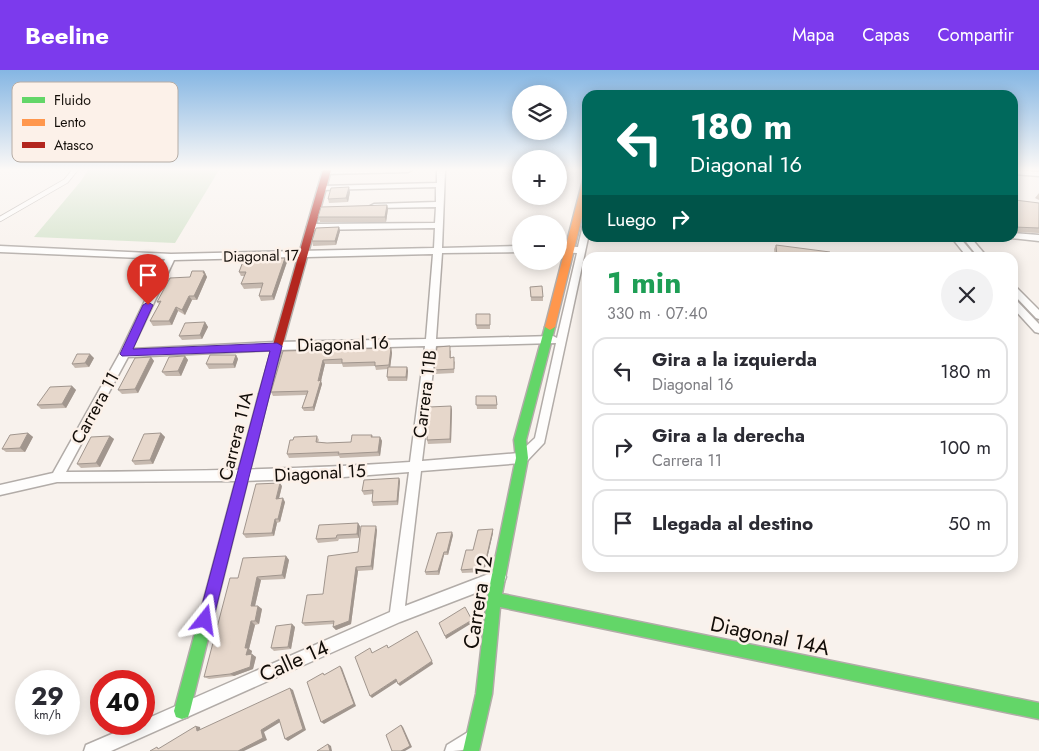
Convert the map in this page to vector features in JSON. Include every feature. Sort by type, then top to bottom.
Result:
[{"type":"street","name":"Carrera 11A","points":[[182,710],[302,255],[310,228],[322,207],[322,202]]},
{"type":"street","points":[[310,228],[392,215],[439,204]]},
{"type":"street","name":"Carrera 11B","points":[[397,616],[431,342],[438,251],[439,204]]},
{"type":"street","points":[[365,206],[392,215],[439,225]]},
{"type":"street","name":"Carrera 12","points":[[473,744],[484,694],[494,598],[522,458],[520,440],[582,208]]},
{"type":"street","name":"Carrera 12","points":[[522,458],[540,440],[562,340],[570,250],[582,230]]},
{"type":"street","points":[[1018,236],[1039,238]]},
{"type":"street","points":[[959,242],[968,252]]},
{"type":"street","points":[[970,242],[979,252]]},
{"type":"street","name":"Diagonal 17","points":[[0,249],[171,257],[512,249]]},
{"type":"street","name":"Carrera 11","points":[[57,477],[126,354],[171,257]]},
{"type":"street","points":[[1018,294],[1039,316]]},
{"type":"street","points":[[1018,307],[1039,330]]},
{"type":"street","name":"Diagonal 16","points":[[126,354],[277,346],[562,340]]},
{"type":"street","name":"Diagonal 15","points":[[0,490],[57,477],[243,476],[416,468],[522,458]]},
{"type":"street","name":"Calle 14","points":[[92,751],[397,616],[499,577]]},
{"type":"street","name":"Diagonal 14A","points":[[494,598],[1039,711]]},
{"type":"street","points":[[453,751],[473,744]]},
{"type":"lane","points":[[0,219],[30,202]]},
{"type":"green space","points":[[64,202],[200,202],[175,243],[34,237]]},
{"type":"building","points":[[1018,202],[1039,203],[1039,228],[1018,227]]},
{"type":"building","points":[[387,205],[385,217],[318,217],[321,207]]},
{"type":"building","points":[[339,227],[335,241],[312,241],[316,228]]},
{"type":"building","points":[[776,245],[830,252],[777,252]]},
{"type":"building","points":[[285,258],[272,296],[259,296],[263,283],[241,284],[246,272],[239,272],[244,259]]},
{"type":"building","points":[[192,271],[204,271],[203,273],[205,273],[194,296],[189,296],[182,310],[176,307],[169,321],[150,321],[161,301],[157,302],[170,278],[190,277]]},
{"type":"building","points":[[542,286],[543,297],[531,297],[530,287]]},
{"type":"building","points":[[476,314],[490,314],[490,325],[476,325]]},
{"type":"building","points":[[205,322],[200,335],[179,336],[185,323]]},
{"type":"building","points":[[450,346],[450,358],[454,357],[454,369],[434,370],[437,347]]},
{"type":"building","points":[[391,348],[389,365],[375,366],[375,362],[342,363],[342,359],[323,360],[318,381],[321,380],[313,407],[302,408],[308,391],[271,392],[283,351]]},
{"type":"building","points":[[77,354],[90,354],[85,363],[72,364]]},
{"type":"building","points":[[210,355],[236,355],[233,364],[206,364]]},
{"type":"building","points":[[185,356],[178,371],[162,372],[169,357]]},
{"type":"building","points":[[151,357],[135,389],[118,390],[135,358]]},
{"type":"building","points":[[388,367],[407,367],[406,377],[387,377]]},
{"type":"building","points":[[72,386],[62,404],[37,405],[50,387]]},
{"type":"building","points":[[476,396],[496,396],[497,405],[476,405]]},
{"type":"building","points":[[451,406],[450,439],[427,440],[429,407]]},
{"type":"building","points":[[28,433],[20,448],[2,449],[10,435]]},
{"type":"building","points":[[161,433],[150,460],[132,461],[144,434]]},
{"type":"building","points":[[352,435],[380,437],[378,452],[287,454],[290,440],[293,440],[294,437],[317,436],[316,442],[327,443],[351,442]]},
{"type":"building","points":[[110,436],[96,463],[77,464],[91,437]]},
{"type":"building","points":[[399,478],[397,501],[372,502],[373,490],[362,491],[364,480]]},
{"type":"building","points":[[280,483],[276,499],[283,498],[278,519],[275,519],[272,533],[243,534],[256,484]]},
{"type":"building","points":[[358,523],[357,534],[316,539],[319,525]]},
{"type":"building","points":[[361,526],[376,526],[371,566],[356,567],[349,621],[333,627],[334,621],[302,623],[307,595],[323,594],[328,556],[358,552]]},
{"type":"building","points":[[493,529],[484,568],[461,570],[466,550],[473,550],[478,530]]},
{"type":"building","points":[[452,532],[447,552],[444,552],[438,571],[425,572],[437,533]]},
{"type":"building","points":[[286,556],[282,575],[257,577],[251,606],[258,606],[255,621],[251,621],[245,648],[248,648],[246,655],[252,654],[250,667],[230,674],[204,677],[230,578],[238,578],[243,558]]},
{"type":"building","points":[[465,607],[472,620],[445,636],[439,623]]},
{"type":"building","points":[[292,624],[288,647],[271,648],[276,626]]},
{"type":"building","points":[[417,631],[432,661],[398,684],[396,679],[370,696],[355,657],[370,648],[372,653],[387,645],[388,648]]},
{"type":"building","points":[[340,666],[354,704],[321,722],[307,682]]},
{"type":"building","points":[[290,688],[303,729],[285,739],[279,719],[261,730],[263,738],[238,751],[150,751],[157,747],[158,749],[196,726],[197,731]]},
{"type":"building","points":[[401,725],[410,746],[401,751],[392,751],[386,735]]},
{"type":"building","points":[[328,744],[330,751],[317,751]]},
{"type":"traffic: fast","points":[[471,751],[484,694],[494,599],[522,458],[520,440],[550,327]]},
{"type":"traffic: fast","points":[[182,711],[264,394]]},
{"type":"traffic: fast","points":[[494,599],[1039,711]]},
{"type":"traffic: slow","points":[[550,327],[581,202]]},
{"type":"traffic: jam","points":[[264,394],[318,202]]},
{"type":"route","points":[[148,305],[126,354],[277,346],[205,620]]}]
